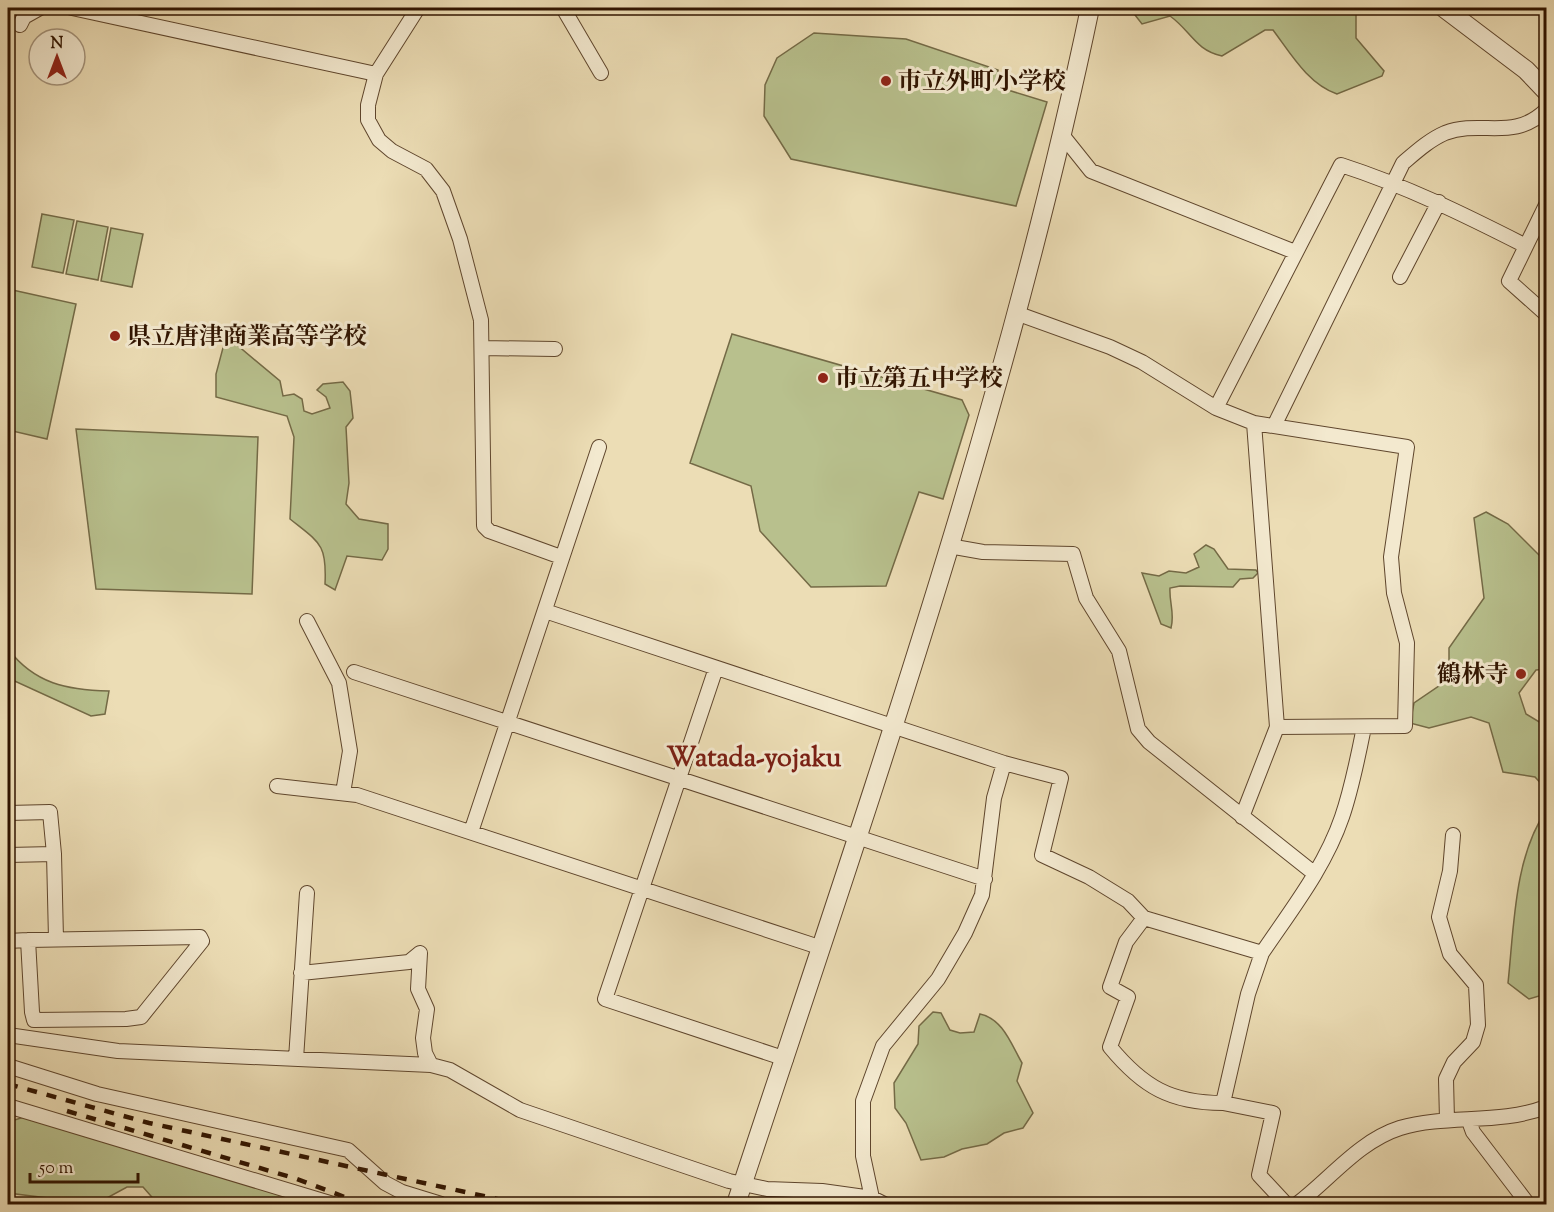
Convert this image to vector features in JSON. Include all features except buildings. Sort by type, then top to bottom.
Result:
[{"type":"street","points":[[20,26],[24,17],[40,8]]},
{"type":"street","points":[[72,8],[376,74]]},
{"type":"street","points":[[418,8],[376,74],[368,105],[368,120],[379,140],[392,151],[426,169],[443,191],[475,294],[481,320],[484,526],[489,531],[561,557]]},
{"type":"street","points":[[736,1204],[859,839],[949,546],[1016,313],[1063,136],[1090,8]]},
{"type":"street","points":[[1444,8],[1526,70],[1546,92]]},
{"type":"street","points":[[567,9],[601,73]]},
{"type":"street","points":[[1274,426],[1403,163],[1427,143],[1446,133],[1477,127],[1509,129],[1535,121],[1546,110]]},
{"type":"street","points":[[1063,136],[1091,171],[1295,252]]},
{"type":"street","points":[[1216,408],[1341,165],[1395,183],[1439,202],[1526,246]]},
{"type":"street","points":[[1400,277],[1439,202]]},
{"type":"street","points":[[1546,205],[1509,281],[1546,314]]},
{"type":"street","points":[[1016,313],[1110,347],[1142,362],[1216,408],[1254,423],[1407,447],[1391,557],[1394,592],[1407,643],[1405,726],[1277,727]]},
{"type":"street","points":[[482,348],[555,348]]},
{"type":"street","points":[[1242,817],[1277,727],[1254,423]]},
{"type":"street","points":[[471,832],[599,447]]},
{"type":"street","points":[[949,546],[983,552],[1073,554],[1086,598],[1119,651],[1138,729],[1149,742],[1315,874]]},
{"type":"street","points":[[545,611],[1004,763],[1061,778],[1042,855],[1089,877],[1128,901],[1144,918],[1262,953]]},
{"type":"street","points":[[307,621],[339,684],[350,751],[343,793]]},
{"type":"street","points":[[716,668],[605,999],[786,1059]]},
{"type":"street","points":[[354,672],[985,879]]},
{"type":"street","points":[[1223,1103],[1248,994],[1262,953],[1315,874],[1341,820],[1353,783],[1364,727]]},
{"type":"street","points":[[8,1035],[118,1051],[431,1065],[450,1071],[520,1110],[692,1166],[729,1181],[767,1189],[822,1191],[878,1201],[863,1156],[862,1101],[883,1046],[938,979],[965,933],[982,895],[994,798],[1004,763]]},
{"type":"street","points":[[277,786],[343,793],[471,832],[822,948]]},
{"type":"street","points":[[8,813],[50,812],[54,854],[56,939]]},
{"type":"street","points":[[1447,1120],[1446,1079],[1454,1062],[1473,1042],[1478,1025],[1476,985],[1450,954],[1439,917],[1450,871],[1453,835]]},
{"type":"street","points":[[8,855],[54,854]]},
{"type":"street","points":[[296,1059],[308,893]]},
{"type":"street","points":[[1144,918],[1126,942],[1110,987],[1128,997],[1110,1047],[1137,1076],[1159,1092],[1274,1113],[1259,1175],[1286,1204]]},
{"type":"street","points":[[8,940],[151,936],[200,937],[202,941],[141,1017],[34,1020],[28,940]]},
{"type":"street","points":[[301,973],[409,962],[420,952],[418,989],[427,1009],[423,1038],[425,1053],[431,1065]]},
{"type":"street","points":[[8,1066],[96,1094],[348,1150],[385,1183],[402,1192],[441,1204]]},
{"type":"street","points":[[8,1106],[333,1204]]},
{"type":"street","points":[[1297,1204],[1367,1144],[1400,1128],[1447,1120],[1469,1121],[1501,1117],[1546,1107]]},
{"type":"street","points":[[1469,1121],[1473,1132],[1528,1204]]},
{"type":"green space","points":[[1136,8],[1356,8],[1356,38],[1384,71],[1382,76],[1337,94],[1309,76],[1273,30],[1265,30],[1222,56],[1199,45],[1170,16],[1142,24],[1135,15]]},
{"type":"green space","points":[[814,33],[906,39],[998,70],[998,87],[1047,102],[1016,206],[791,159],[764,116],[765,85],[777,58]]},
{"type":"green space","points":[[42,214],[74,220],[63,273],[32,267]]},
{"type":"green space","points":[[77,221],[108,227],[98,280],[66,274]]},
{"type":"green space","points":[[111,228],[143,234],[132,287],[101,281]]},
{"type":"green space","points":[[8,289],[76,304],[47,439],[8,430]]},
{"type":"green space","points":[[732,334],[962,400],[969,415],[943,499],[919,492],[886,586],[811,587],[760,531],[751,486],[690,463]]},
{"type":"green space","points":[[224,344],[237,345],[280,381],[283,396],[294,394],[302,399],[304,411],[312,414],[330,408],[326,397],[317,390],[323,384],[343,382],[350,391],[353,418],[346,427],[349,483],[346,504],[359,519],[388,524],[388,549],[382,560],[347,556],[335,590],[325,584],[323,552],[315,540],[290,519],[294,437],[287,416],[216,397],[216,374]]},
{"type":"green space","points":[[76,429],[258,437],[252,594],[96,589]]},
{"type":"green space","points":[[1486,512],[1508,524],[1546,562],[1546,669],[1536,670],[1519,693],[1526,714],[1546,726],[1546,789],[1535,777],[1503,772],[1489,723],[1471,717],[1429,728],[1410,723],[1414,703],[1449,679],[1449,648],[1484,598],[1474,518]]},
{"type":"green space","points":[[1206,545],[1214,549],[1228,569],[1256,570],[1258,573],[1253,578],[1240,579],[1233,587],[1180,586],[1170,588],[1171,628],[1161,624],[1142,573],[1159,576],[1169,571],[1186,573],[1199,567],[1194,554]]},
{"type":"green space","points":[[8,649],[29,670],[53,683],[79,689],[109,691],[105,714],[91,716],[8,678]]},
{"type":"green space","points":[[1546,811],[1546,994],[1529,999],[1508,983],[1521,871],[1535,829]]},
{"type":"green space","points":[[933,1012],[941,1013],[950,1030],[960,1033],[974,1032],[980,1014],[995,1021],[1010,1040],[1022,1063],[1017,1081],[1033,1113],[1023,1128],[1004,1133],[987,1144],[962,1149],[944,1157],[921,1160],[906,1123],[895,1108],[894,1083],[918,1044],[919,1026]]},
{"type":"green space","points":[[24,1117],[316,1204],[158,1204],[143,1187],[127,1187],[96,1204],[8,1193],[8,1122]]},
{"type":"railway","points":[[8,1084],[149,1123],[520,1204]]},
{"type":"railway","points":[[67,1111],[297,1179],[363,1204]]},
{"type":"place","name":"市立外町小学校","points":[[886,81]]},
{"type":"place","name":"県立唐津商業高等学校","points":[[115,336]]},
{"type":"place","name":"市立第五中学校","points":[[823,378]]},
{"type":"place","name":"鶴林寺","points":[[1521,674]]},
{"type":"district","name":"Watada-yojaku","points":[[754,757]]}]
